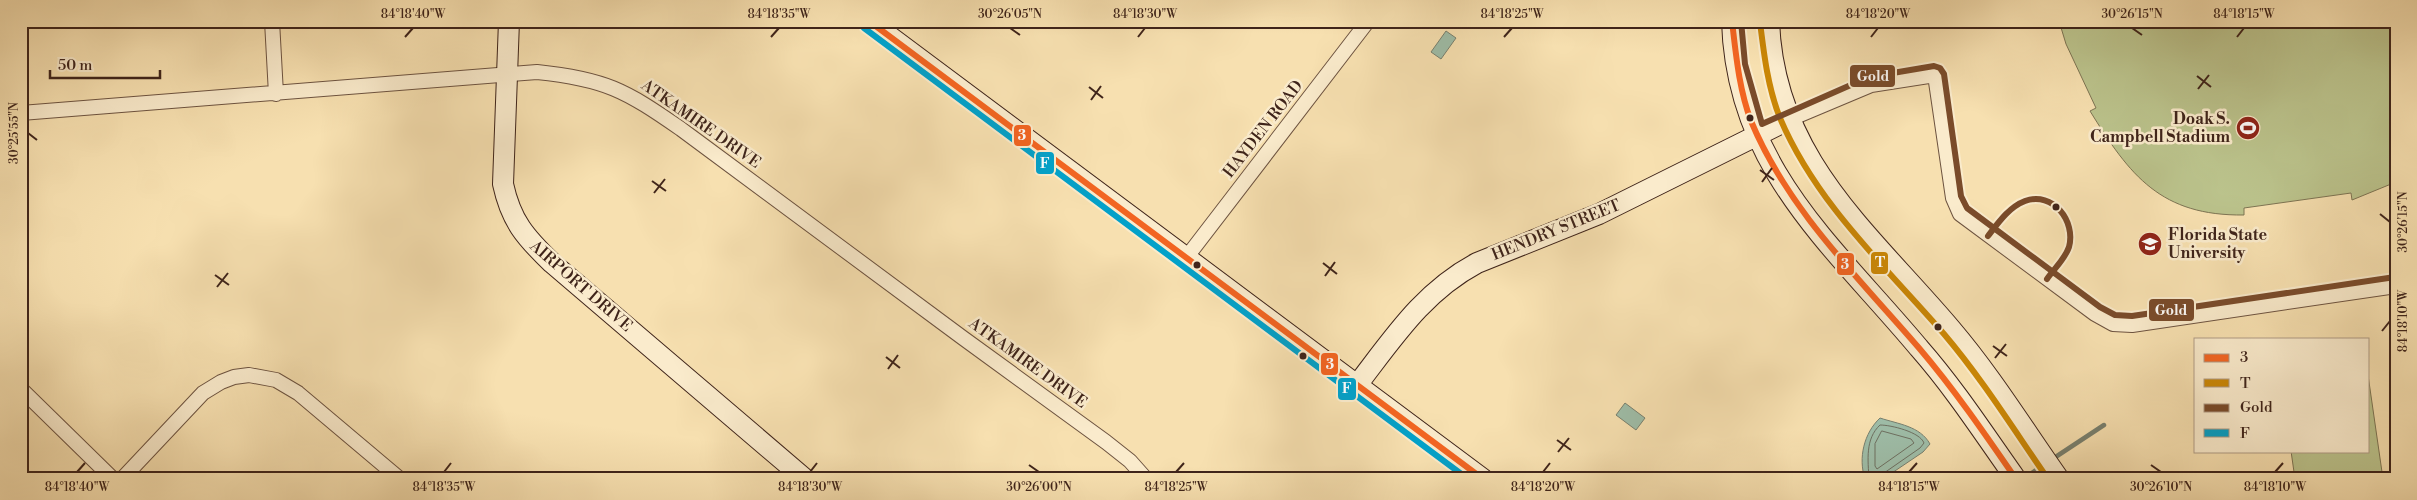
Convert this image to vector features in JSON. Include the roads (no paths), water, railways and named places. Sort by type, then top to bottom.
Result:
[{"type":"street","points":[[272,21],[276,94]]},
{"type":"street","name":"AIRPORT DRIVE","points":[[510,21],[503,184],[508,206],[516,224],[529,242],[552,263],[805,479]]},
{"type":"street","points":[[869,21],[1483,479]]},
{"type":"street","name":"HAYDEN ROAD","points":[[1186,258],[1368,21]]},
{"type":"street","points":[[1732,21],[1734,56],[1739,82],[1757,136],[1780,182],[1794,204],[1828,246],[1935,366],[2016,479]]},
{"type":"street","points":[[1769,21],[1776,76],[1790,119],[1811,164],[1836,199],[1951,329],[2026,429],[2059,479]]},
{"type":"street","name":"ATKAMIRE DRIVE","points":[[21,114],[507,76],[537,72],[575,76],[619,89],[641,101],[1106,442],[1130,460],[1146,479]]},
{"type":"street","points":[[1790,119],[1871,85],[1935,74],[1953,198],[1960,214],[2095,314],[2113,324],[2132,325],[2396,286]]},
{"type":"street","name":"HENDRY STREET","points":[[1357,385],[1418,307],[1437,289],[1461,271],[1599,214],[1790,119]]},
{"type":"street","points":[[122,479],[203,393],[221,382],[234,377],[249,375],[276,380],[298,393],[400,479]]},
{"type":"street","points":[[21,389],[113,479]]},
{"type":"water","points":[[1446,31],[1456,38],[1441,59],[1431,52]]},
{"type":"water","points":[[1625,403],[1645,418],[1636,430],[1616,415]]},
{"type":"water","points":[[1880,418],[1915,429],[1930,444],[1923,452],[1883,479],[1865,479],[1862,454],[1866,438]]},
{"type":"waterway","points":[[2051,460],[2104,425]]},
{"type":"waterway","points":[[2023,479],[2042,466]]},
{"type":"place","name":"Doak S. Campbell Stadium","points":[[2248,128]]},
{"type":"place","name":"Florida State University","points":[[2150,244]]}]
